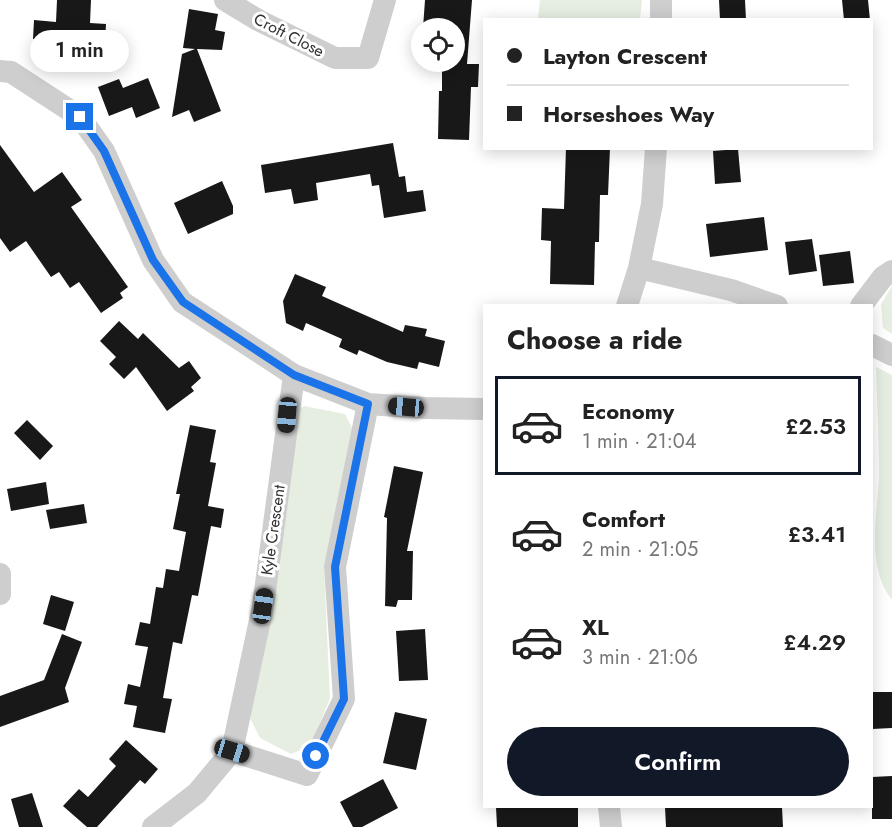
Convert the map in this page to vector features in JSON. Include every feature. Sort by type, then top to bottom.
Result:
[{"type":"street","name":"Croft Close","points":[[225,0],[258,20],[335,58],[368,58],[385,0]]},
{"type":"street","points":[[661,0],[661,18]]},
{"type":"street","points":[[0,71],[11,72],[80,117],[104,151],[153,260],[183,302],[294,375],[368,404],[483,409]]},
{"type":"street","points":[[628,304],[639,268],[652,204],[656,150]]},
{"type":"street","points":[[639,268],[730,290],[771,304]]},
{"type":"street","points":[[863,304],[883,277],[892,271]]},
{"type":"street","points":[[873,346],[892,355]]},
{"type":"street","name":"Kyle Crescent","points":[[153,827],[197,793],[232,751],[263,606],[294,375]]},
{"type":"street","points":[[232,751],[307,775],[344,699],[335,567],[368,404]]},
{"type":"street","points":[[0,574],[0,594]]},
{"type":"street","points":[[609,808],[611,827]]},
{"type":"shaded area","points":[[540,0],[642,0],[640,18],[538,18]]},
{"type":"shaded area","points":[[892,286],[892,334],[883,328],[881,304]]},
{"type":"shaded area","points":[[876,367],[892,375],[892,600],[878,572],[876,556],[879,474]]},
{"type":"shaded area","points":[[304,406],[345,414],[353,430],[324,567],[330,699],[310,746],[291,754],[260,738],[250,718],[295,412]]},
{"type":"building","points":[[57,0],[91,0],[90,23],[106,24],[105,43],[33,39],[34,20],[56,22]]},
{"type":"building","points":[[425,0],[472,0],[467,64],[479,64],[478,87],[471,87],[469,140],[438,139],[439,91],[442,91],[442,72],[465,72],[465,18],[424,18]]},
{"type":"building","points":[[719,0],[745,0],[746,18],[720,18]]},
{"type":"building","points":[[842,0],[868,0],[870,18],[844,18]]},
{"type":"building","points":[[189,9],[218,14],[215,30],[225,32],[222,50],[197,49],[221,111],[194,122],[189,110],[172,117],[182,54],[195,49],[183,48]]},
{"type":"building","points":[[148,78],[160,108],[136,118],[132,107],[109,116],[98,87],[119,79],[123,88]]},
{"type":"building","points":[[393,143],[399,177],[405,176],[407,192],[423,190],[426,211],[384,218],[379,185],[372,186],[370,174],[316,183],[318,200],[294,204],[291,189],[265,193],[261,165]]},
{"type":"building","points":[[0,145],[34,192],[62,172],[82,200],[71,207],[128,287],[120,293],[123,298],[101,313],[79,282],[70,288],[59,272],[51,277],[26,241],[10,252],[0,238]]},
{"type":"building","points":[[566,150],[610,150],[608,195],[600,195],[599,242],[595,242],[594,285],[550,284],[551,241],[541,240],[542,208],[564,209]]},
{"type":"building","points":[[738,150],[741,182],[715,184],[713,151]]},
{"type":"building","points":[[222,181],[233,206],[233,214],[188,234],[174,203]]},
{"type":"building","points":[[764,217],[768,250],[710,257],[706,224]]},
{"type":"building","points":[[812,239],[817,271],[789,275],[785,242]]},
{"type":"building","points":[[850,251],[854,283],[823,286],[819,255]]},
{"type":"building","points":[[295,274],[326,287],[322,296],[403,332],[405,325],[427,329],[425,336],[445,341],[439,367],[419,362],[417,369],[387,362],[359,350],[357,355],[339,347],[342,339],[306,323],[303,331],[286,323],[283,301]]},
{"type":"building","points":[[119,321],[138,339],[143,333],[179,368],[189,361],[201,378],[191,387],[194,391],[167,411],[136,367],[124,379],[109,364],[116,357],[100,341]]},
{"type":"building","points":[[27,420],[53,446],[40,460],[14,433]]},
{"type":"building","points":[[190,425],[216,430],[210,462],[216,463],[208,506],[224,509],[221,528],[211,526],[198,596],[192,595],[182,644],[173,642],[163,698],[172,699],[165,733],[133,727],[137,706],[124,704],[128,684],[140,687],[148,647],[135,645],[140,622],[150,624],[156,587],[163,588],[166,569],[179,571],[186,532],[173,529],[180,494],[176,494]]},
{"type":"building","points":[[394,466],[423,472],[407,551],[413,551],[412,600],[398,600],[396,607],[385,606],[387,518],[384,517]]},
{"type":"building","points":[[46,482],[49,504],[11,511],[7,489]]},
{"type":"building","points":[[84,504],[87,523],[50,529],[46,510]]},
{"type":"building","points":[[51,595],[74,602],[65,631],[43,624]]},
{"type":"building","points":[[425,629],[428,680],[399,681],[396,631]]},
{"type":"building","points":[[62,634],[82,642],[65,688],[69,702],[0,727],[0,696],[44,680]]},
{"type":"building","points":[[873,692],[892,692],[892,728],[873,729]]},
{"type":"building","points":[[395,712],[427,719],[416,770],[383,763]]},
{"type":"building","points":[[126,740],[158,769],[145,784],[140,780],[97,827],[87,827],[63,806],[79,789],[88,797],[116,766],[109,759]]},
{"type":"building","points":[[892,776],[892,819],[872,819],[873,777]]},
{"type":"building","points":[[383,779],[398,808],[362,827],[353,827],[340,802]]},
{"type":"building","points":[[32,793],[43,827],[19,827],[11,799]]},
{"type":"building","points":[[496,808],[578,808],[578,827],[497,827]]},
{"type":"building","points":[[665,808],[782,808],[783,827],[666,827]]},
{"type":"route","points":[[80,117],[104,151],[153,260],[183,302],[248,347],[294,375],[368,404],[335,567],[344,699],[316,756]]}]
